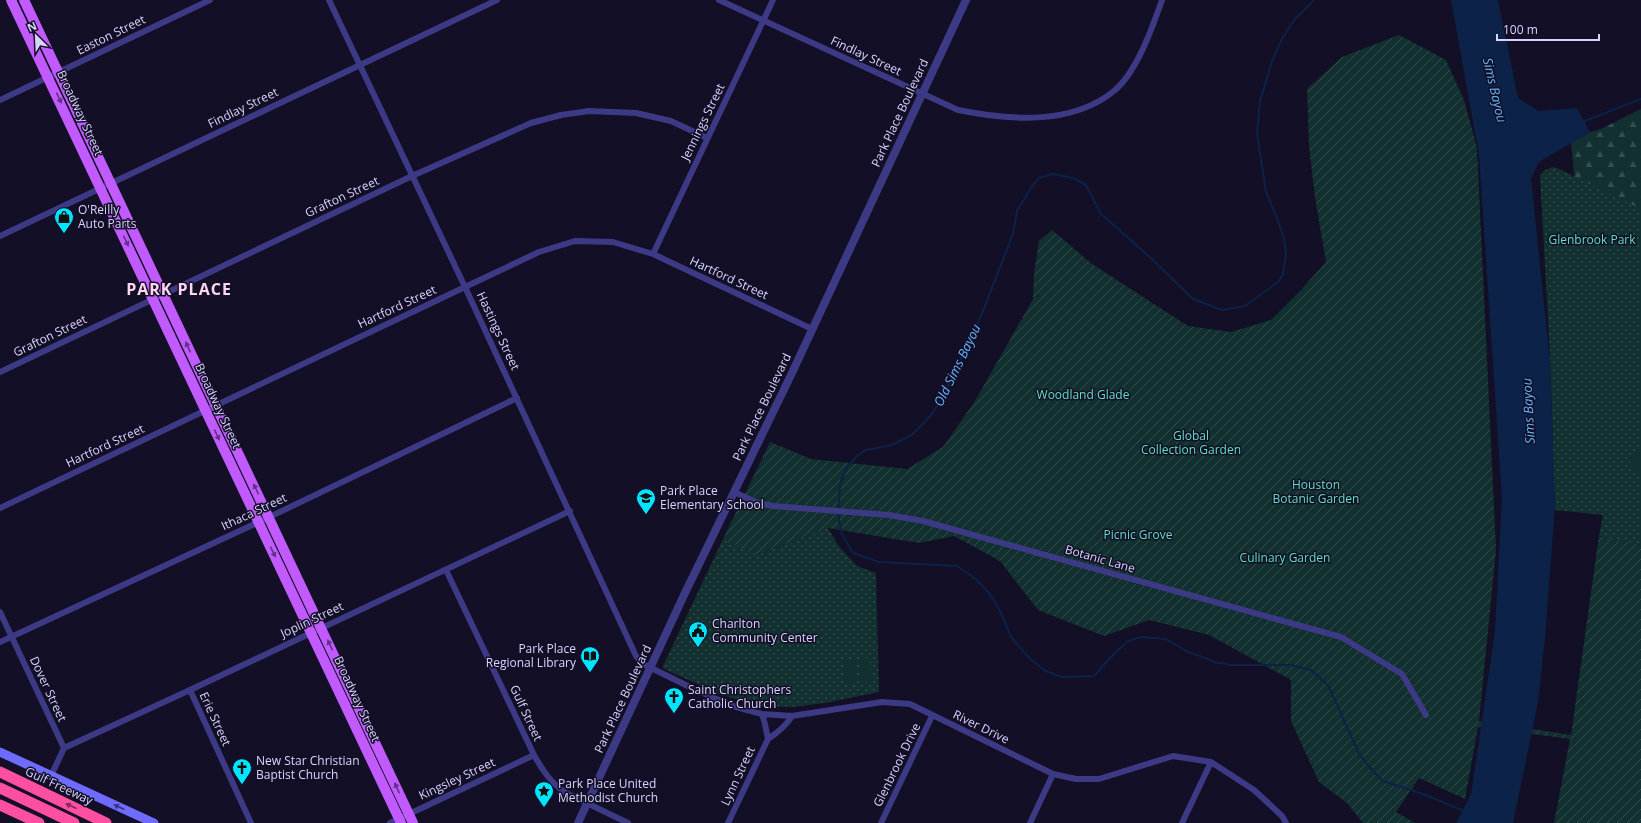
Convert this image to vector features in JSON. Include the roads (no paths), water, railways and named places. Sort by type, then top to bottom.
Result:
[{"type":"highway","name":"Gulf Freeway","points":[[0,772],[106,823]]},
{"type":"highway","points":[[0,788],[74,823]]},
{"type":"highway","points":[[0,805],[39,823]]},
{"type":"main road","name":"Broadway Street","points":[[11,0],[154,298],[205,410],[367,750],[397,822]]},
{"type":"main road","name":"Broadway Street","points":[[24,0],[164,294],[215,406],[322,627],[411,818]]},
{"type":"main road","points":[[367,750],[377,745]]},
{"type":"main road","points":[[0,752],[154,823]]},
{"type":"street","name":"Easton Street","points":[[0,100],[210,0]]},
{"type":"street","name":"Hastings Street","points":[[329,0],[570,511],[636,656],[643,664],[650,668]]},
{"type":"street","name":"Findlay Street","points":[[0,236],[497,0]]},
{"type":"street","name":"Findlay Street","points":[[719,0],[958,110],[982,115],[1012,118],[1051,117],[1087,107],[1115,91],[1130,72],[1144,46],[1162,0]]},
{"type":"street","name":"Jennings Street","points":[[653,254],[773,0]]},
{"type":"street","name":"Park Place Boulevard","points":[[578,823],[966,0]]},
{"type":"street","name":"Grafton Street","points":[[0,372],[412,176],[531,123],[561,115],[589,111],[636,113],[671,121],[707,138]]},
{"type":"street","name":"Hartford Street","points":[[0,508],[539,252],[575,241],[613,242],[653,254],[812,329]]},
{"type":"street","name":"Ithaca Street","points":[[0,642],[269,517],[517,398]]},
{"type":"street","name":"Botanic Lane","points":[[734,492],[758,503],[784,507],[889,515],[923,521],[1341,637],[1402,674],[1426,716]]},
{"type":"street","name":"Joplin Street","points":[[64,748],[570,511]]},
{"type":"street","name":"Gulf Street","points":[[446,570],[534,755],[548,778],[557,787],[628,823]]},
{"type":"street","name":"Dover Street","points":[[0,612],[64,748]]},
{"type":"street","name":"River Drive","points":[[650,668],[736,707],[762,714],[792,716],[882,702],[910,704],[1053,774],[1076,779],[1099,779],[1174,756],[1211,762],[1254,790],[1282,816],[1286,823]]},
{"type":"street","name":"Erie Street","points":[[190,690],[251,823]]},
{"type":"street","name":"Lynn Street","points":[[762,714],[768,739]]},
{"type":"street","name":"Lynn Street","points":[[728,823],[768,739],[777,733],[792,716]]},
{"type":"street","name":"Glenbrook Drive","points":[[881,823],[932,716]]},
{"type":"street","points":[[51,776],[64,748]]},
{"type":"street","name":"Kingsley Street","points":[[397,822],[411,818],[534,755]]},
{"type":"street","points":[[1182,823],[1211,762]]},
{"type":"street","points":[[1030,823],[1053,774]]},
{"type":"water","name":"Sims Bayou","points":[[1451,0],[1498,0],[1518,98],[1539,111],[1577,108],[1590,132],[1539,162],[1531,178],[1550,361],[1555,506],[1545,638],[1538,702],[1513,823],[1456,823],[1471,794],[1495,631],[1502,499],[1479,155]]},
{"type":"waterway","name":"Old Sims Bayou","points":[[1314,0],[1295,19],[1283,37],[1273,58],[1260,101],[1257,134],[1266,192],[1284,239],[1286,254],[1283,274],[1278,282],[1245,306],[1222,310],[1193,299],[1152,259],[1101,214],[1086,185],[1073,178],[1053,174],[1039,178],[1017,211],[1013,234],[983,311],[945,393],[932,414],[913,434],[892,445],[866,450],[858,455],[847,467],[841,481],[839,495],[839,522],[842,534],[853,553],[879,562],[957,566],[977,580],[990,594],[1001,613],[1011,637],[1029,658],[1044,670],[1061,677],[1094,676],[1128,641],[1141,637],[1166,639],[1186,651],[1218,663],[1231,665],[1291,665],[1311,670],[1328,685],[1359,754],[1383,781],[1423,794],[1464,811]]},
{"type":"waterway","points":[[1582,122],[1641,99]]},
{"type":"place","name":"O'Reilly Auto Parts","points":[[64,234]]},
{"type":"place","name":"Park Place Elementary School","points":[[646,515]]},
{"type":"place","name":"Charlton Community Center","points":[[698,648]]},
{"type":"place","name":"Park Place Regional Library","points":[[590,673]]},
{"type":"place","name":"Saint Christophers Catholic Church","points":[[674,714]]},
{"type":"place","name":"New Star Christian Baptist Church","points":[[242,785]]},
{"type":"place","name":"Park Place United Methodist Church","points":[[544,808]]},
{"type":"district","name":"PARK PLACE","points":[[179,289]]},
{"type":"park label","name":"Glenbrook Park","points":[[1592,240]]},
{"type":"park label","name":"Woodland Glade","points":[[1083,395]]},
{"type":"park label","name":"Global Collection Garden","points":[[1191,443]]},
{"type":"park label","name":"Houston Botanic Garden","points":[[1316,492]]},
{"type":"park label","name":"Picnic Grove","points":[[1138,535]]},
{"type":"park label","name":"Culinary Garden","points":[[1285,558]]}]
